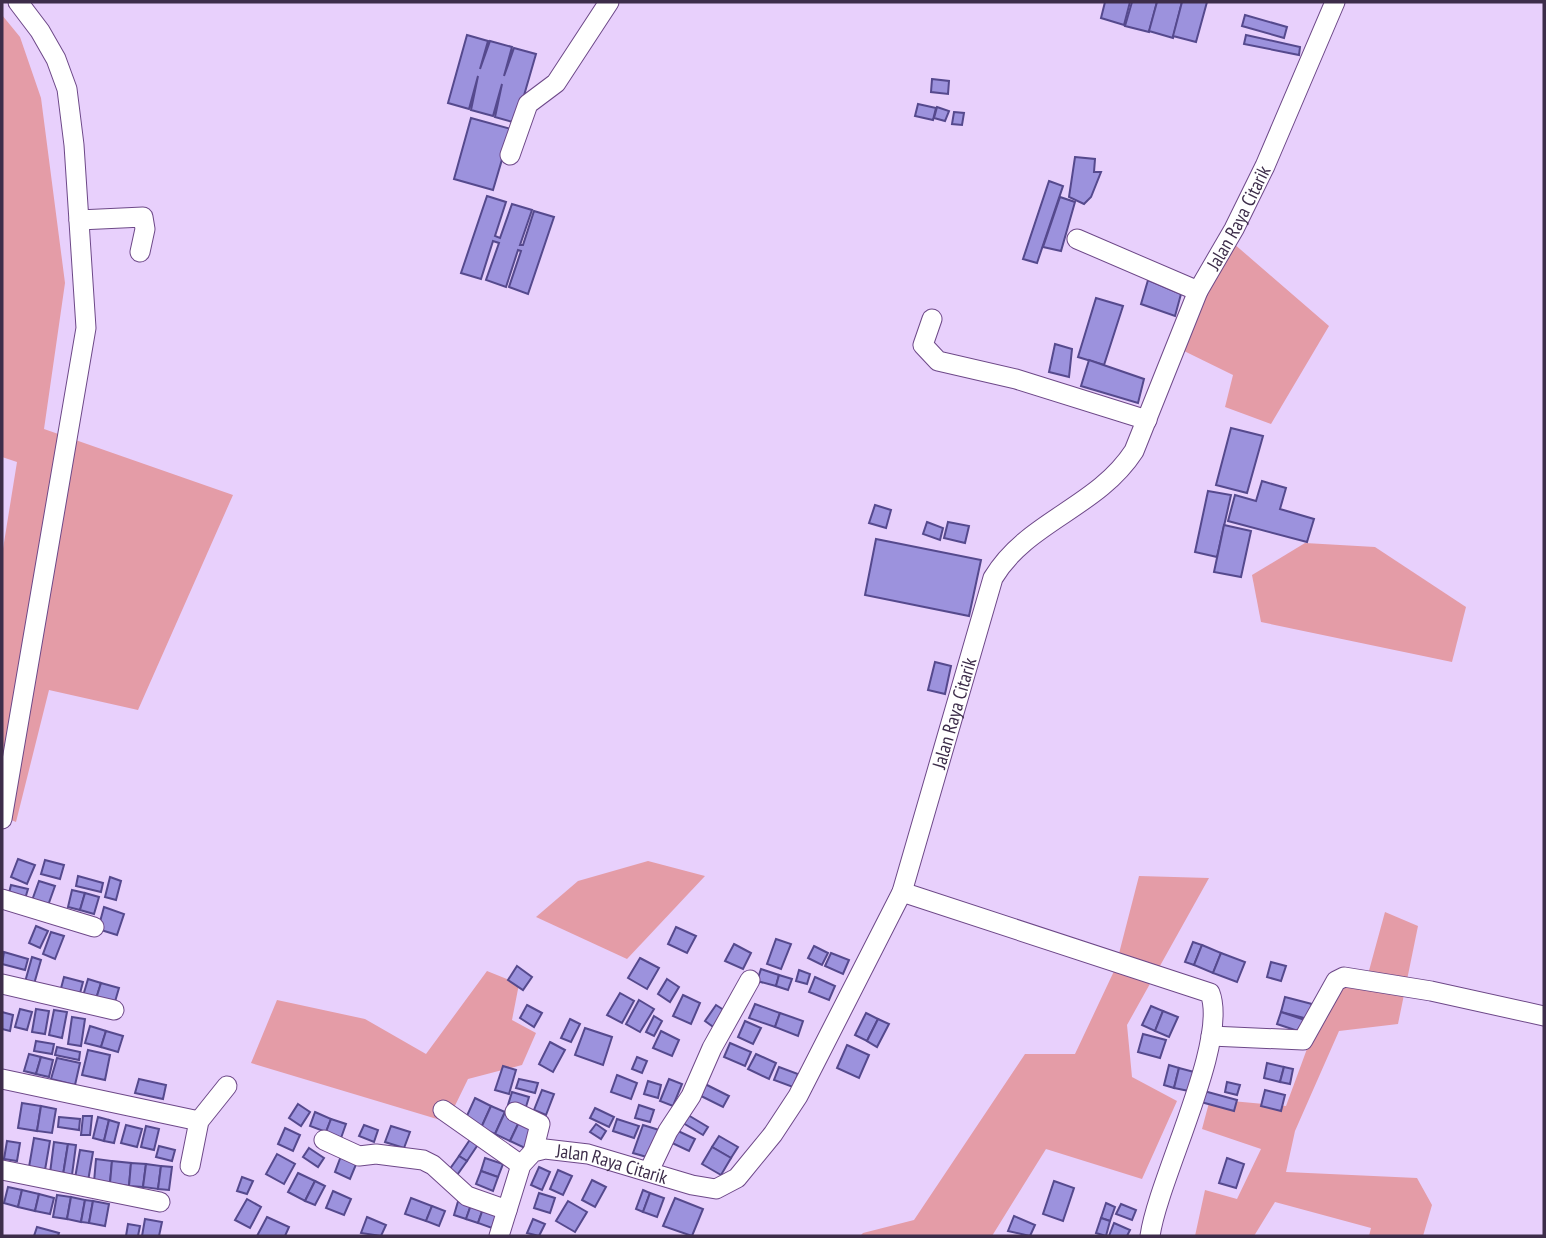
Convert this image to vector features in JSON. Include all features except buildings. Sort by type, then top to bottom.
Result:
[{"type":"street","points":[[2,819],[86,332],[74,145],[67,89],[56,59],[40,31],[18,2]]},
{"type":"street","points":[[510,155],[528,104],[556,83],[609,2]]},
{"type":"street","name":"Jalan Raya Citarik","points":[[527,1158],[545,1149],[588,1154],[707,1188],[727,1185],[737,1178],[798,1096],[902,892],[993,578],[1005,559],[1021,544],[1082,504],[1123,468],[1147,420],[1198,291],[1234,229],[1270,155],[1335,2]]},
{"type":"street","points":[[79,220],[143,217],[145,229],[140,252]]},
{"type":"street","points":[[1077,239],[1198,291]]},
{"type":"street","points":[[932,318],[923,345],[938,361],[1016,379],[1147,420]]},
{"type":"street","points":[[902,892],[1204,990],[1213,1000],[1211,1036],[1150,1236]]},
{"type":"street","points":[[2,899],[94,927]]},
{"type":"street","points":[[1211,1036],[1303,1040],[1336,981],[1344,977],[1431,991],[1544,1016]]},
{"type":"street","points":[[649,1171],[668,1130],[691,1096],[712,1048],[750,980]]},
{"type":"street","points":[[2,984],[114,1010]]},
{"type":"street","points":[[2,1079],[199,1121]]},
{"type":"street","points":[[190,1166],[199,1121],[227,1086]]},
{"type":"street","points":[[443,1110],[527,1158]]},
{"type":"street","points":[[499,1236],[540,1124],[515,1112]]},
{"type":"street","points":[[324,1140],[359,1156],[376,1154],[423,1160],[433,1165],[467,1196],[507,1210]]},
{"type":"street","points":[[2,1170],[160,1202]]},
{"type":"shaded area","points":[[2,15],[20,37],[41,98],[65,283],[44,429],[233,495],[138,710],[49,690],[16,822],[2,816],[2,555],[17,462],[2,457]]},
{"type":"shaded area","points":[[1233,243],[1329,326],[1271,424],[1225,407],[1233,375],[1182,350],[1201,280]]},
{"type":"shaded area","points":[[1305,543],[1375,547],[1466,607],[1452,662],[1261,622],[1252,575]]},
{"type":"shaded area","points":[[648,861],[705,876],[627,959],[536,917],[578,881]]},
{"type":"shaded area","points":[[1139,876],[1209,878],[1127,1025],[1132,1077],[1177,1101],[1142,1179],[1046,1149],[992,1236],[860,1236],[914,1220],[1025,1054],[1075,1054],[1115,969]]},
{"type":"shaded area","points":[[1385,912],[1418,926],[1398,1024],[1339,1031],[1295,1131],[1286,1172],[1417,1178],[1432,1205],[1423,1236],[1369,1236],[1371,1228],[1275,1202],[1254,1236],[1195,1236],[1205,1190],[1237,1199],[1261,1149],[1202,1129],[1210,1099],[1286,1106],[1329,989],[1367,978]]},
{"type":"shaded area","points":[[487,971],[519,984],[512,1020],[536,1033],[522,1065],[468,1079],[447,1122],[251,1063],[277,1000],[365,1019],[426,1054]]}]
